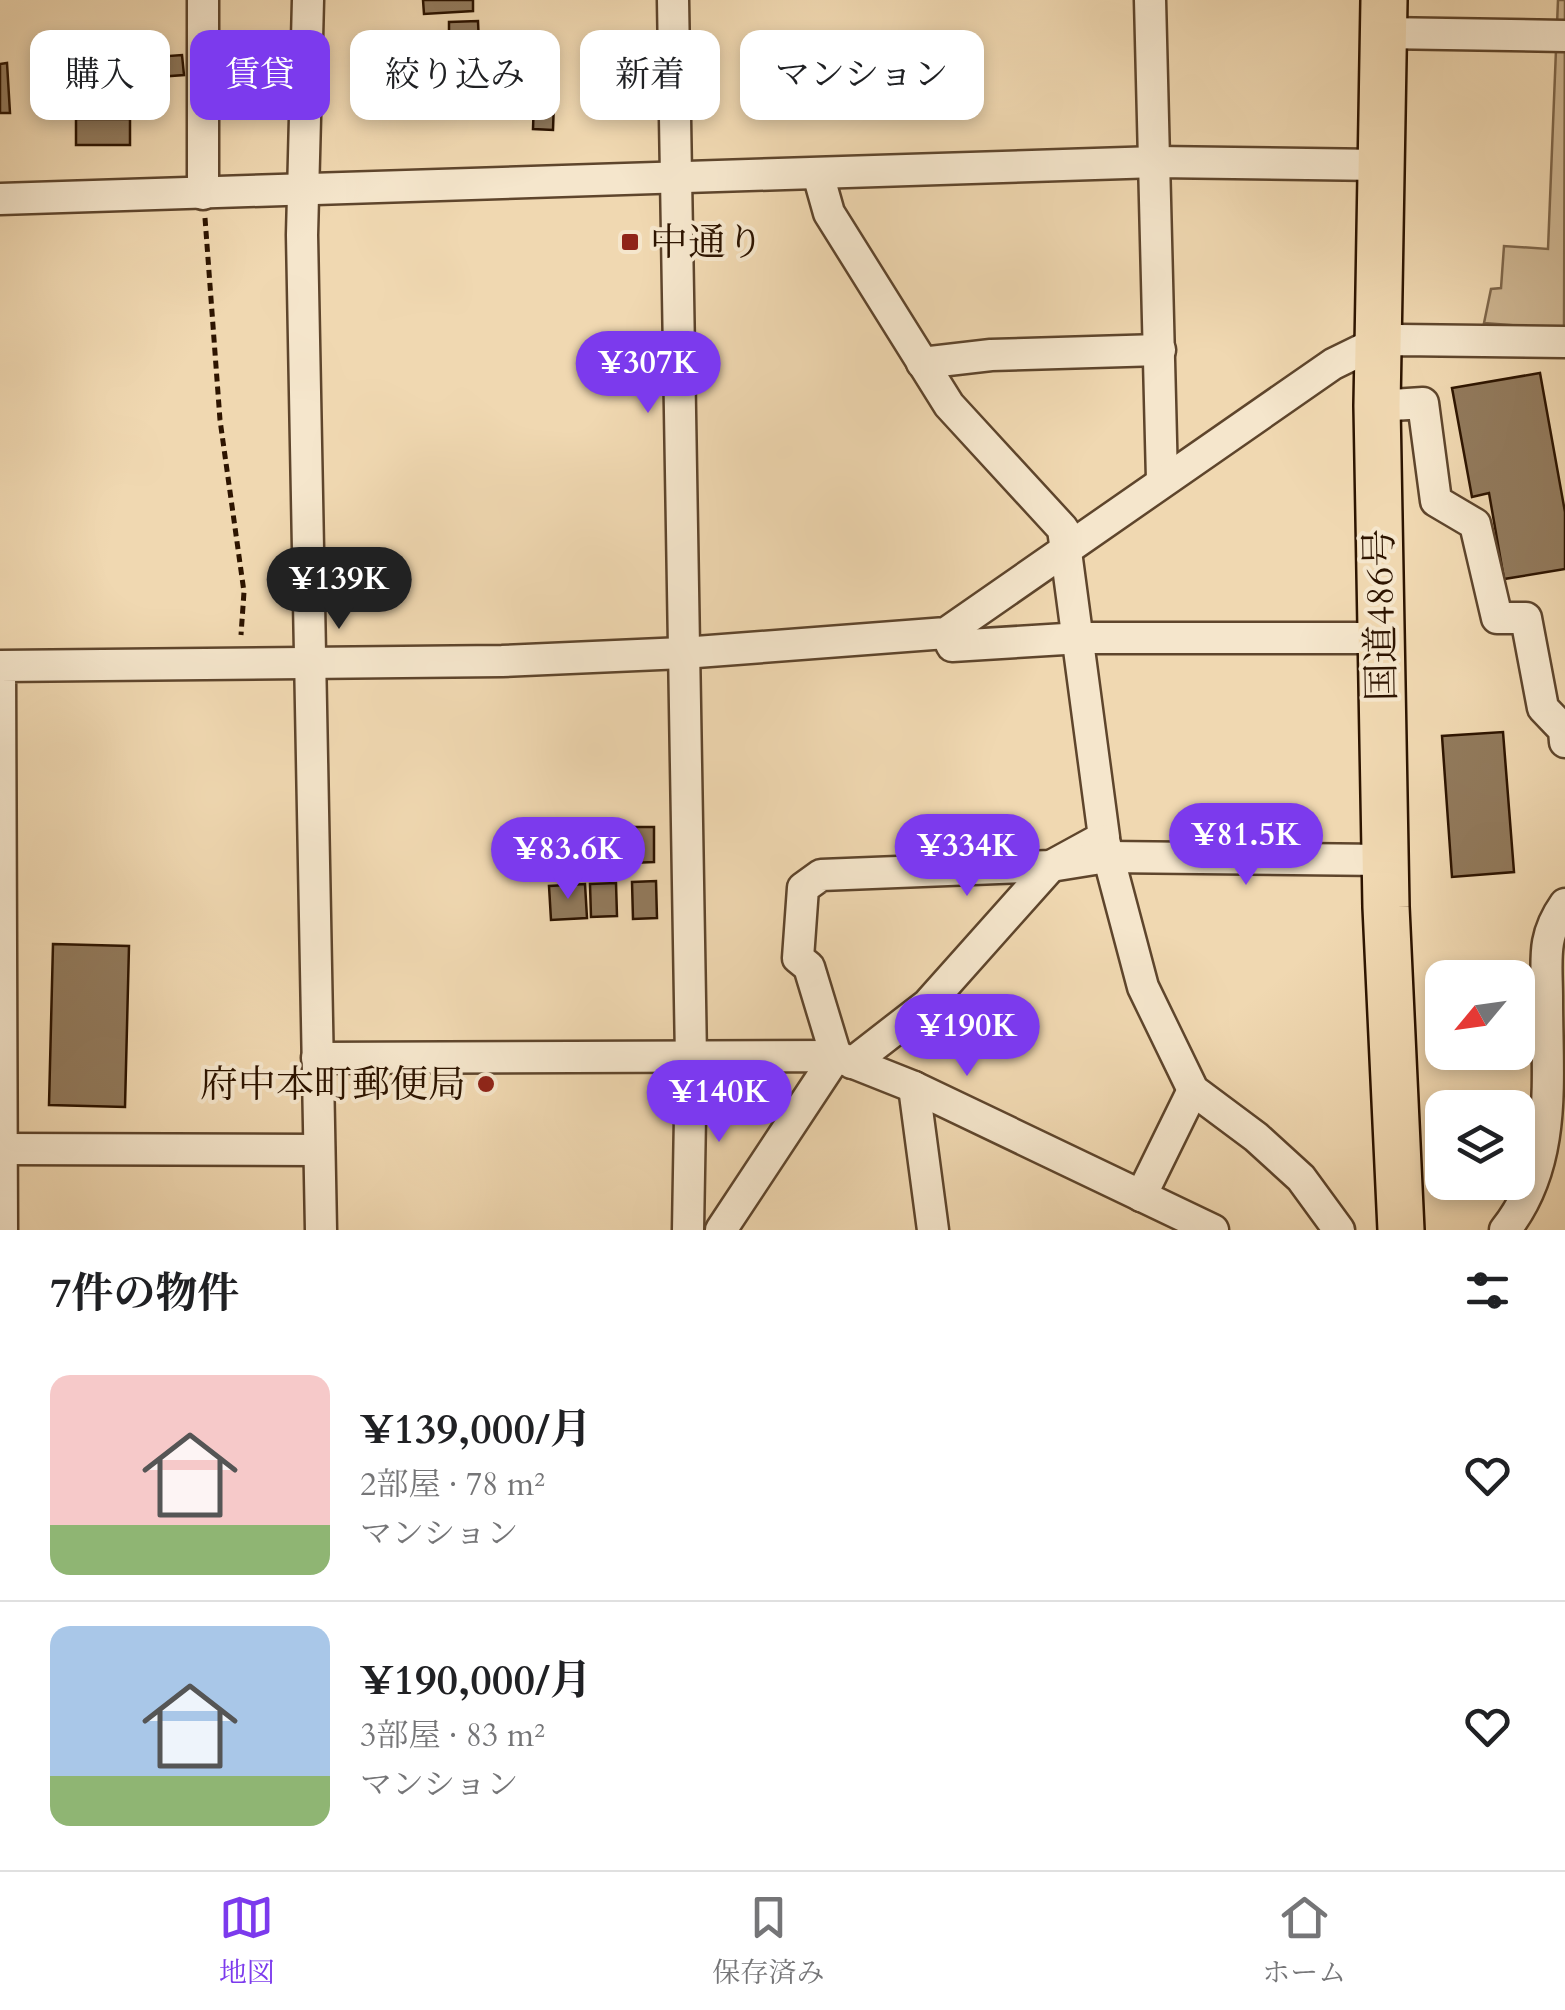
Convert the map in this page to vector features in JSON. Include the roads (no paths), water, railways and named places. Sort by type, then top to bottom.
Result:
[{"type":"highway","name":"国道486号","points":[[1383,16],[1376,343],[1380,638],[1384,860],[1401,1230]]},
{"type":"street","points":[[203,194],[204,0]]},
{"type":"street","points":[[308,0],[304,192],[321,1230]]},
{"type":"street","points":[[673,0],[690,1059],[688,1230]]},
{"type":"street","points":[[1150,0],[1162,480]]},
{"type":"street","points":[[1383,16],[1565,36]]},
{"type":"street","points":[[0,199],[1157,162],[1381,166]]},
{"type":"street","points":[[818,174],[830,213],[949,406],[1064,529],[1105,847],[1143,987],[1193,1090],[1256,1137],[1301,1178],[1339,1230]]},
{"type":"street","points":[[2,1230],[0,666],[502,661],[683,654],[946,632],[1333,364],[1376,343],[1565,342]]},
{"type":"street","points":[[922,363],[990,355],[1160,350]]},
{"type":"street","points":[[1377,406],[1423,403],[1436,501],[1475,524],[1497,618],[1526,618],[1544,708],[1564,730],[1565,742]]},
{"type":"street","points":[[946,632],[952,646],[1081,638],[1380,638]]},
{"type":"street","points":[[844,1059],[809,966],[798,958],[803,888],[820,875],[1051,866],[1105,847],[1384,860]]},
{"type":"street","points":[[721,1230],[844,1059],[928,1004],[1051,866]]},
{"type":"street","points":[[1505,1230],[1540,1172],[1548,1102],[1546,934],[1565,904]]},
{"type":"street","points":[[317,1058],[844,1059],[914,1087],[1213,1230]]},
{"type":"street","points":[[914,1087],[933,1230]]},
{"type":"street","points":[[1141,1196],[1193,1090]]},
{"type":"street","points":[[2,1149],[319,1150]]},
{"type":"place","name":"中通り","points":[[630,242]]},
{"type":"place","name":"府中本町郵便局","points":[[486,1084]]}]
